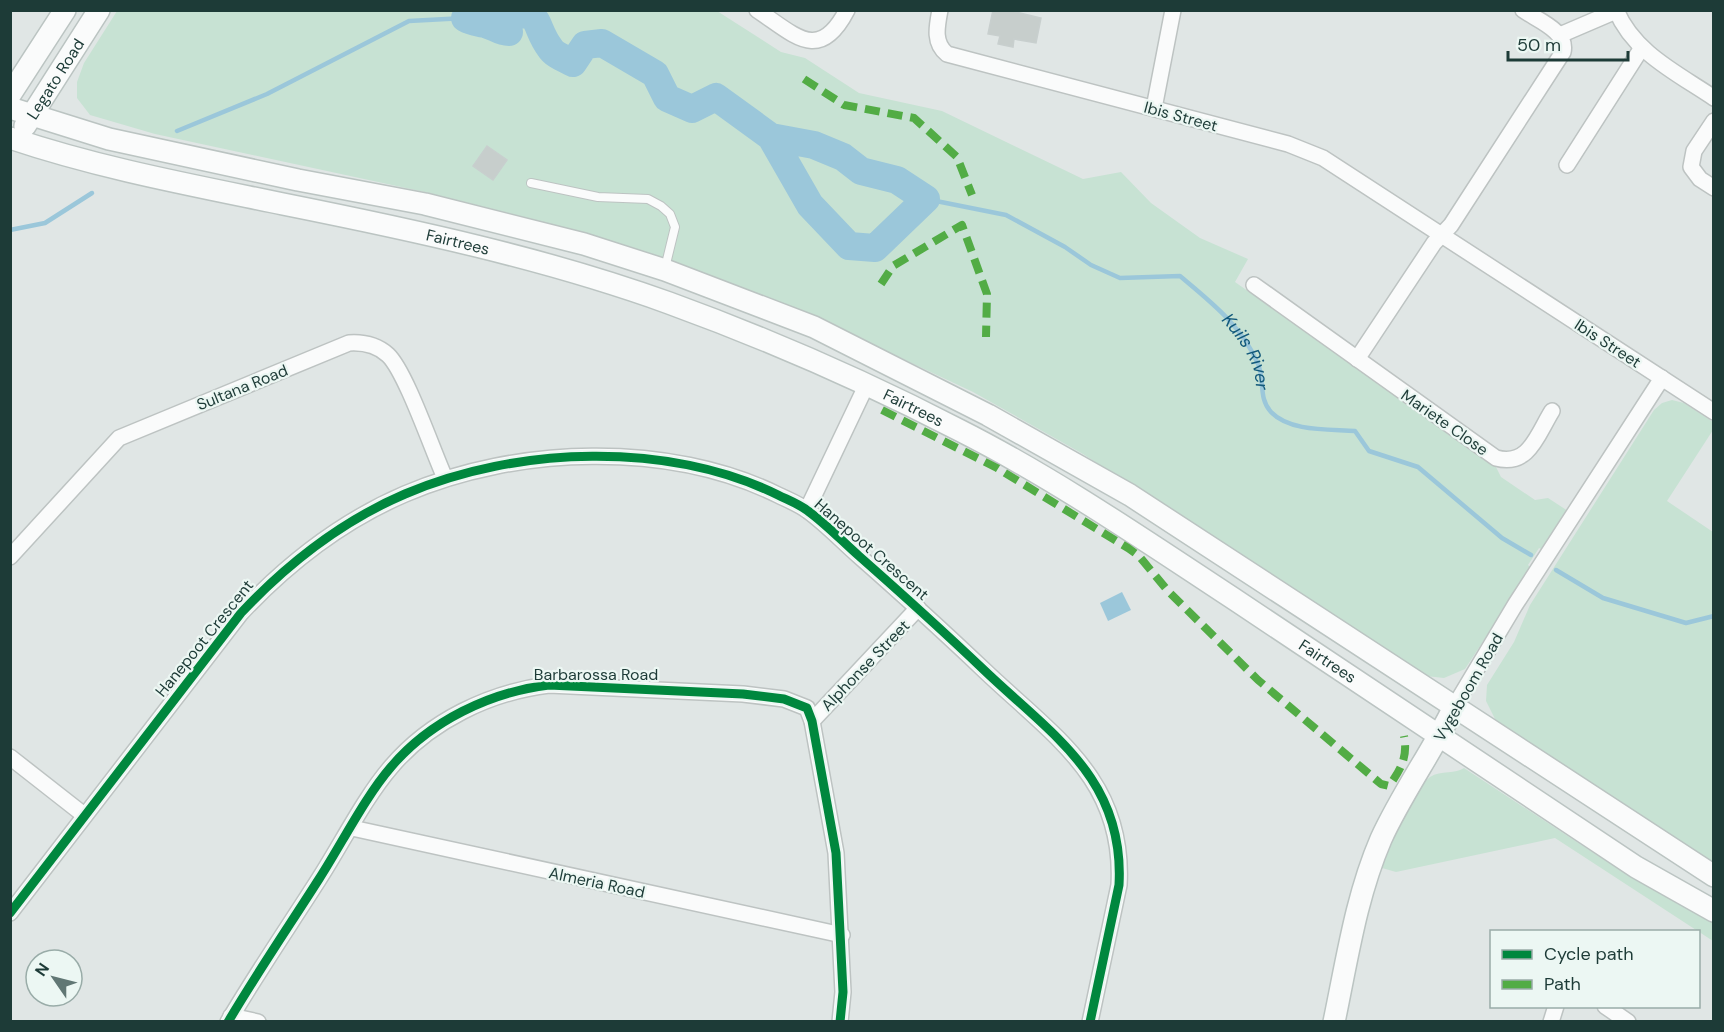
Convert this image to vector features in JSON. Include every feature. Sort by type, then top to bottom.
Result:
[{"type":"main road","name":"Legato Road","points":[[10,95],[65,10]]},
{"type":"main road","name":"Legato Road","points":[[12,142],[32,115],[99,10]]},
{"type":"main road","name":"Fairtrees","points":[[10,108],[120,141],[298,180],[425,204],[584,244],[665,270],[814,327],[988,415],[1130,495],[1713,876]]},
{"type":"main road","name":"Fairtrees","points":[[12,142],[91,164],[442,238],[548,265],[663,301],[737,329],[866,386],[962,431],[1045,479],[1167,555],[1636,867],[1713,911]]},
{"type":"main road","name":"Vygeboom Road","points":[[1334,1022],[1368,873],[1395,811],[1440,735],[1454,706]]},
{"type":"street","points":[[758,10],[801,38],[811,41],[827,38],[835,32],[847,10]]},
{"type":"street","name":"Ibis Street","points":[[940,10],[937,38],[939,46],[947,54],[1303,149],[1323,158],[1713,412]]},
{"type":"street","points":[[1154,108],[1173,10]]},
{"type":"street","points":[[1357,358],[1442,234],[1451,225],[1561,56],[1564,44],[1560,35],[1523,10]]},
{"type":"street","points":[[1560,35],[1616,11],[1624,27],[1641,49],[1713,98]]},
{"type":"street","points":[[1567,165],[1641,49]]},
{"type":"street","points":[[1713,122],[1694,151],[1691,167],[1700,179],[1713,188]]},
{"type":"street","name":"Mariete Close","points":[[1254,285],[1484,450],[1508,461],[1516,460],[1526,452],[1552,411]]},
{"type":"street","name":"Sultana Road","points":[[10,556],[119,438],[349,344],[364,342],[377,348],[396,365],[445,478]]},
{"type":"street","name":"Vygeboom Road","points":[[1454,706],[1515,605],[1662,378]]},
{"type":"street","points":[[807,510],[866,386]]},
{"type":"street","name":"Hanepoot Crescent","points":[[10,913],[241,613],[274,578],[322,541],[354,520],[403,495],[445,478],[533,461],[627,456],[671,460],[718,471],[762,487],[807,510],[918,608],[1082,763],[1106,804],[1119,849],[1119,885],[1090,1022]]},
{"type":"street","name":"Alphonse Street","points":[[812,721],[918,608]]},
{"type":"street","name":"Barbarossa Road","points":[[230,1019],[390,767],[430,732],[462,711],[528,688],[549,685],[743,694],[795,703],[807,708],[812,721]]},
{"type":"street","points":[[812,721],[836,853],[842,935],[843,992],[840,1022]]},
{"type":"street","points":[[10,758],[84,814]]},
{"type":"street","name":"Almeria Road","points":[[352,828],[842,935]]},
{"type":"street","points":[[1608,1008],[1628,1022]]},
{"type":"street","points":[[230,1019],[258,1022]]},
{"type":"lane","points":[[531,183],[598,197],[648,199],[661,206],[670,214],[675,227],[665,270]]},
{"type":"green space","points":[[117,11],[717,11],[781,52],[805,58],[859,93],[942,111],[1083,179],[1121,172],[1151,203],[1200,238],[1248,259],[1235,282],[1495,465],[1501,477],[1535,500],[1548,498],[1568,511],[1543,550],[1539,548],[1528,565],[1531,568],[1465,669],[1444,678],[1426,676],[1083,454],[973,392],[799,310],[679,264],[555,225],[429,193],[155,134],[90,115],[77,98],[77,82],[84,63]]},
{"type":"green space","points":[[1672,400],[1684,403],[1713,422],[1713,430],[1667,501],[1713,532],[1713,864],[1496,721],[1486,701],[1487,685],[1514,642],[1530,605],[1654,410],[1662,403]]},
{"type":"green space","points":[[1464,768],[1621,871],[1713,921],[1713,941],[1700,933],[1700,930],[1696,930],[1555,838],[1396,872],[1382,868],[1402,819],[1423,784],[1434,775]]},
{"type":"water","points":[[1122,592],[1131,610],[1108,621],[1100,603]]},
{"type":"building","points":[[993,10],[1007,10],[1041,18],[1036,43],[1014,39],[1013,47],[998,44],[1000,36],[988,34]]},
{"type":"building","points":[[487,146],[507,160],[493,180],[473,166]]},
{"type":"waterway","points":[[177,131],[267,94],[409,21],[465,18],[464,10]]},
{"type":"waterway","name":"Kuils River","points":[[465,18],[509,32],[505,17],[526,15],[535,20],[552,50],[573,63],[585,45],[602,43],[655,74],[667,98],[692,109],[716,97],[771,137],[810,205],[849,246],[875,248],[926,199],[897,180],[861,171],[843,157],[814,145],[771,137]]},
{"type":"waterway","points":[[10,230],[45,223],[92,193]]},
{"type":"waterway","name":"Kuils River","points":[[926,199],[1006,215],[1065,247],[1091,265],[1120,278],[1180,276],[1225,316],[1243,338],[1258,364],[1264,401],[1271,412],[1299,426],[1355,431],[1369,451],[1418,467],[1502,538],[1531,555]]},
{"type":"waterway","name":"Kuils River","points":[[1556,570],[1603,598],[1686,623],[1714,616]]},
{"type":"marked path","points":[[804,79],[844,105],[914,118],[957,157],[972,195]]},
{"type":"marked path","points":[[881,284],[893,266],[962,225],[987,294],[986,337]]},
{"type":"marked path","points":[[882,410],[997,468],[1139,556],[1168,591],[1258,680],[1381,784],[1389,786],[1400,768],[1405,750],[1404,736]]},
{"type":"cycle path","points":[[10,913],[241,613],[278,577],[317,545],[359,517],[382,505],[448,478],[495,466],[543,459],[592,456],[641,458],[689,465],[735,477],[805,509],[828,527],[1035,716],[1079,762],[1097,788],[1110,816],[1118,848],[1119,885],[1090,1022]]},
{"type":"cycle path","points":[[228,1022],[372,792],[391,767],[424,736],[463,711],[505,694],[549,685],[743,694],[784,699],[807,708],[812,721],[836,853],[843,992],[840,1022]]}]
